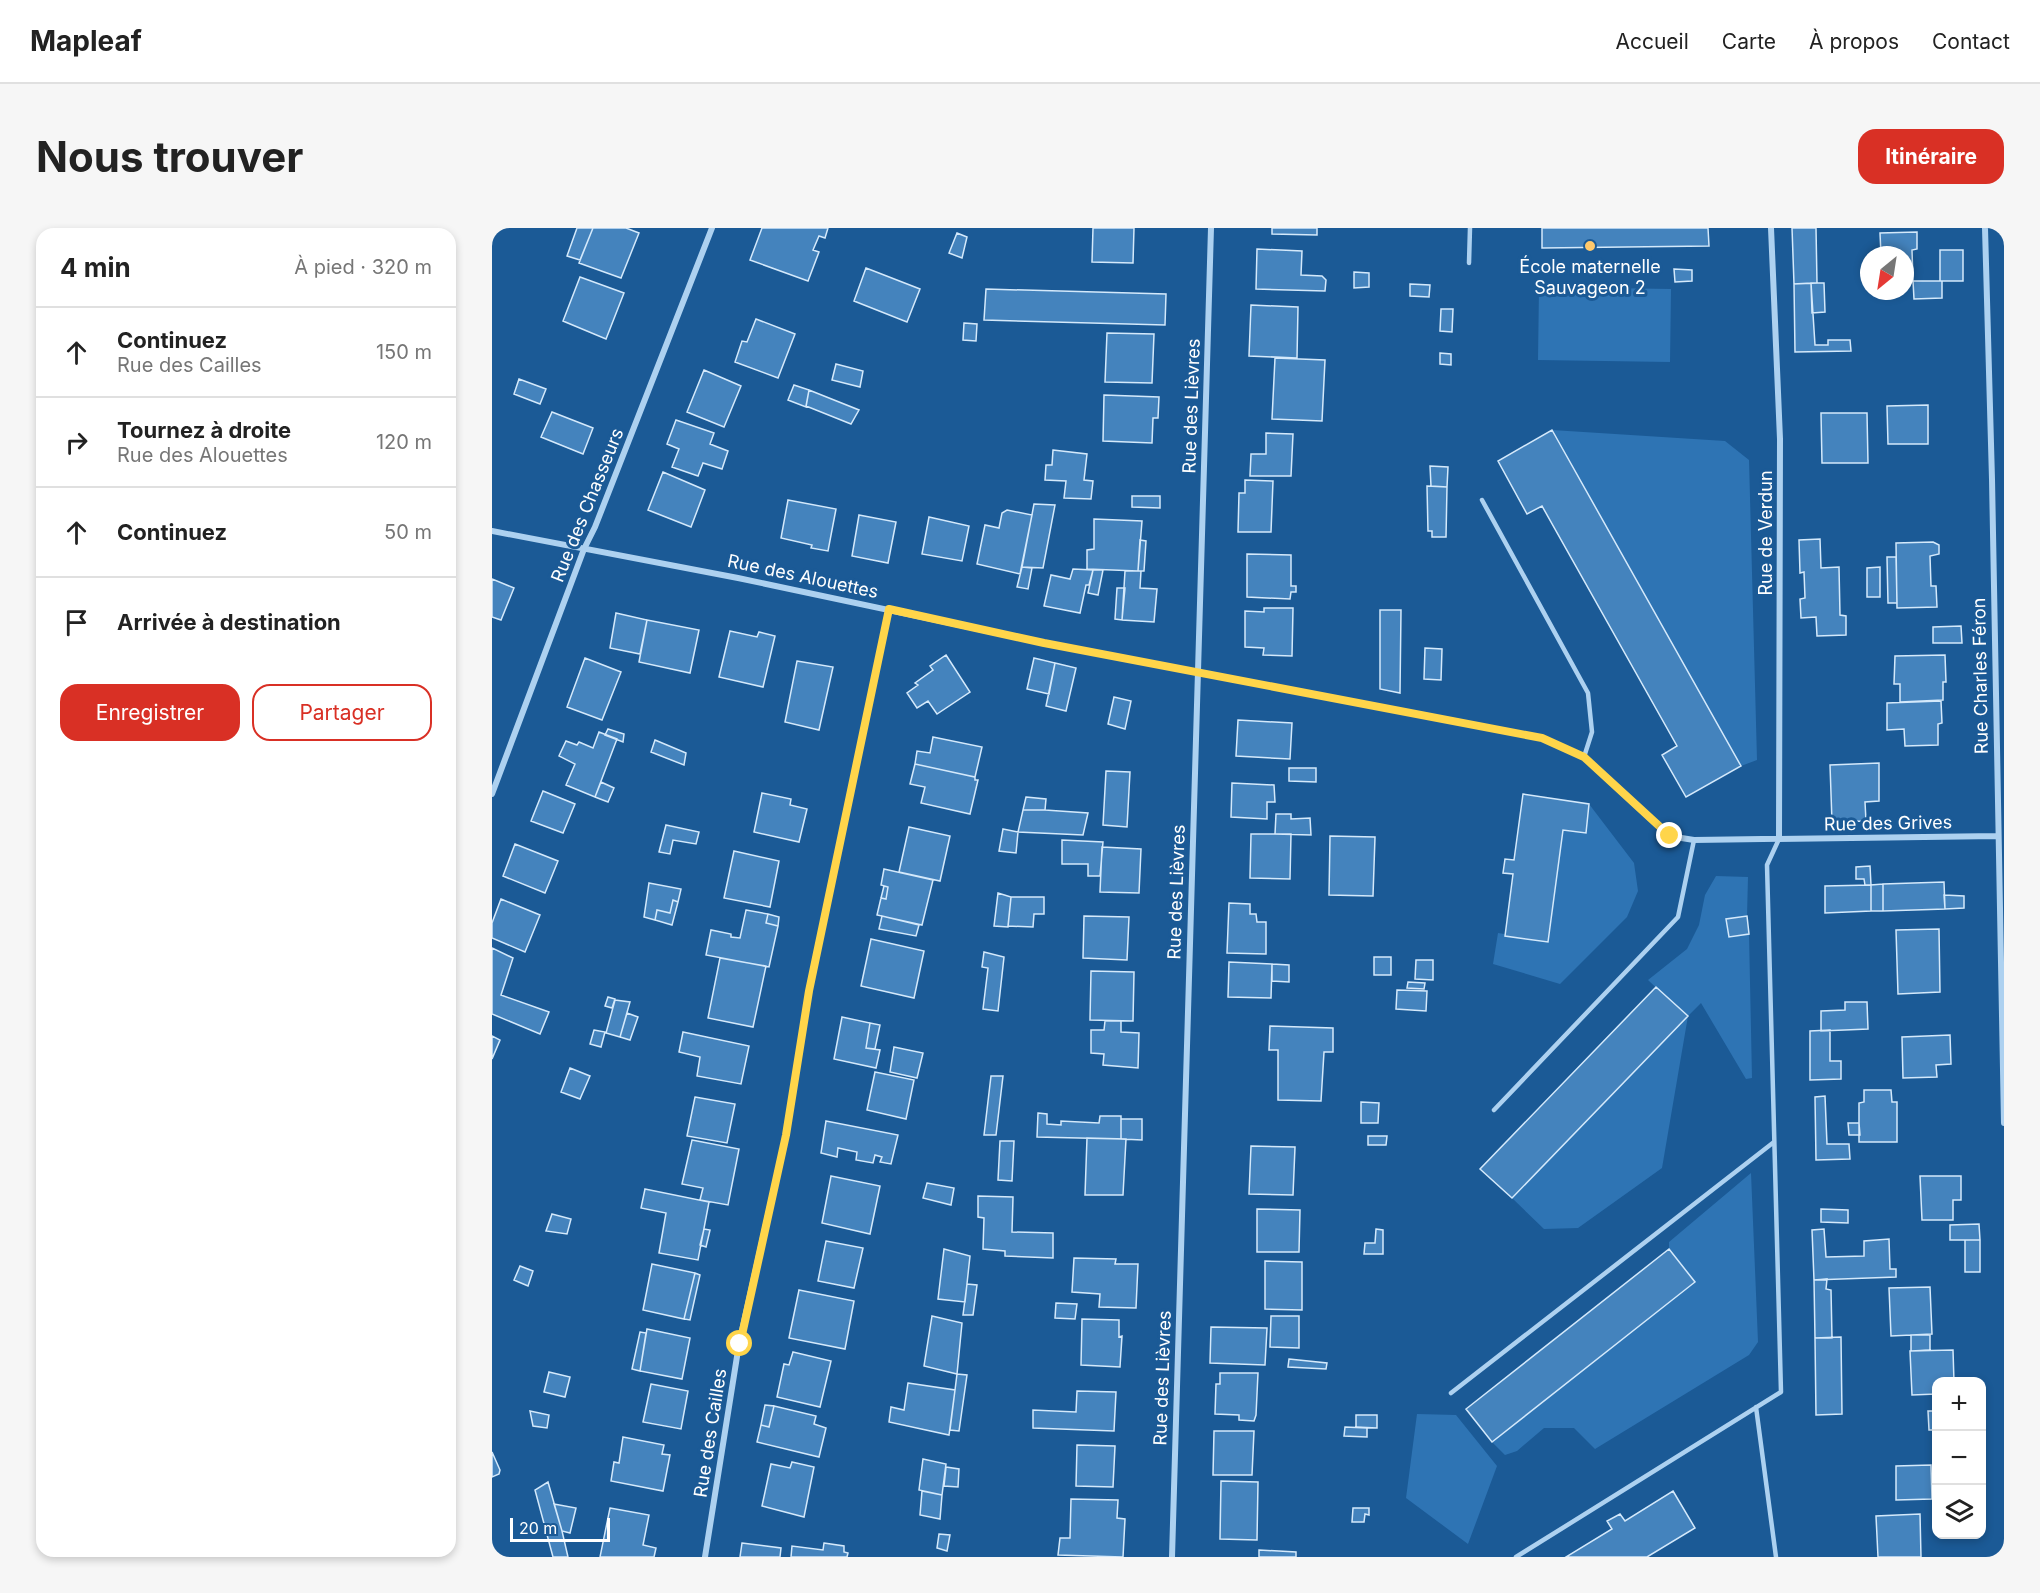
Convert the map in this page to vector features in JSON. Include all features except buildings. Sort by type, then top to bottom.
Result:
[{"type":"street","name":"Rue des Chasseurs","points":[[492,794],[584,549],[595,527],[712,228]]},
{"type":"street","name":"Rue des Lièvres","points":[[1172,1557],[1211,228]]},
{"type":"street","name":"Rue de Verdun","points":[[1771,228],[1780,439],[1779,839]]},
{"type":"street","name":"Rue Charles Féron","points":[[1985,228],[2004,1124]]},
{"type":"street","name":"Rue des Alouettes","points":[[492,531],[738,578],[1044,643],[1542,738],[1584,757]]},
{"type":"street","name":"Rue des Cailles","points":[[705,1557],[740,1344],[786,1135],[809,991],[889,609]]},
{"type":"street","name":"Rue des Grives","points":[[1584,757],[1670,836],[1694,840],[1997,836]]},
{"type":"lane","points":[[1469,263],[1470,228]]},
{"type":"lane","points":[[1482,500],[1588,693],[1592,732],[1584,757]]},
{"type":"lane","points":[[1516,1557],[1781,1392],[1767,865],[1779,839]]},
{"type":"lane","points":[[1494,1110],[1678,917],[1694,840]]},
{"type":"lane","points":[[1451,1393],[1774,1142]]},
{"type":"lane","points":[[1756,1407],[1776,1557]]},
{"type":"shaded area","points":[[1539,287],[1671,289],[1670,362],[1538,360]]},
{"type":"shaded area","points":[[1552,430],[1725,441],[1749,460],[1757,760],[1741,766]]},
{"type":"shaded area","points":[[1589,804],[1634,863],[1638,891],[1627,917],[1560,984],[1493,964],[1498,933],[1548,941],[1563,830],[1586,833]]},
{"type":"shaded area","points":[[1716,876],[1748,877],[1747,916],[1729,937],[1749,934],[1752,1078],[1746,1079],[1701,1003],[1688,1016],[1662,1168],[1578,1228],[1544,1229],[1512,1198],[1687,1017],[1648,980],[1687,949],[1699,925],[1705,895]]},
{"type":"shaded area","points":[[1751,1173],[1758,1342],[1749,1355],[1595,1449],[1574,1428],[1544,1428],[1517,1451],[1505,1455],[1492,1442],[1694,1282],[1669,1249],[1669,1242]]},
{"type":"shaded area","points":[[1417,1414],[1456,1415],[1497,1466],[1468,1544],[1406,1498]]},
{"type":"place","name":"École maternelle Sauvageon 2","points":[[1590,246]]},
{"type":"route","points":[[740,1344],[786,1135],[809,991],[889,609],[1044,643],[1542,738],[1584,757],[1670,836]]}]
